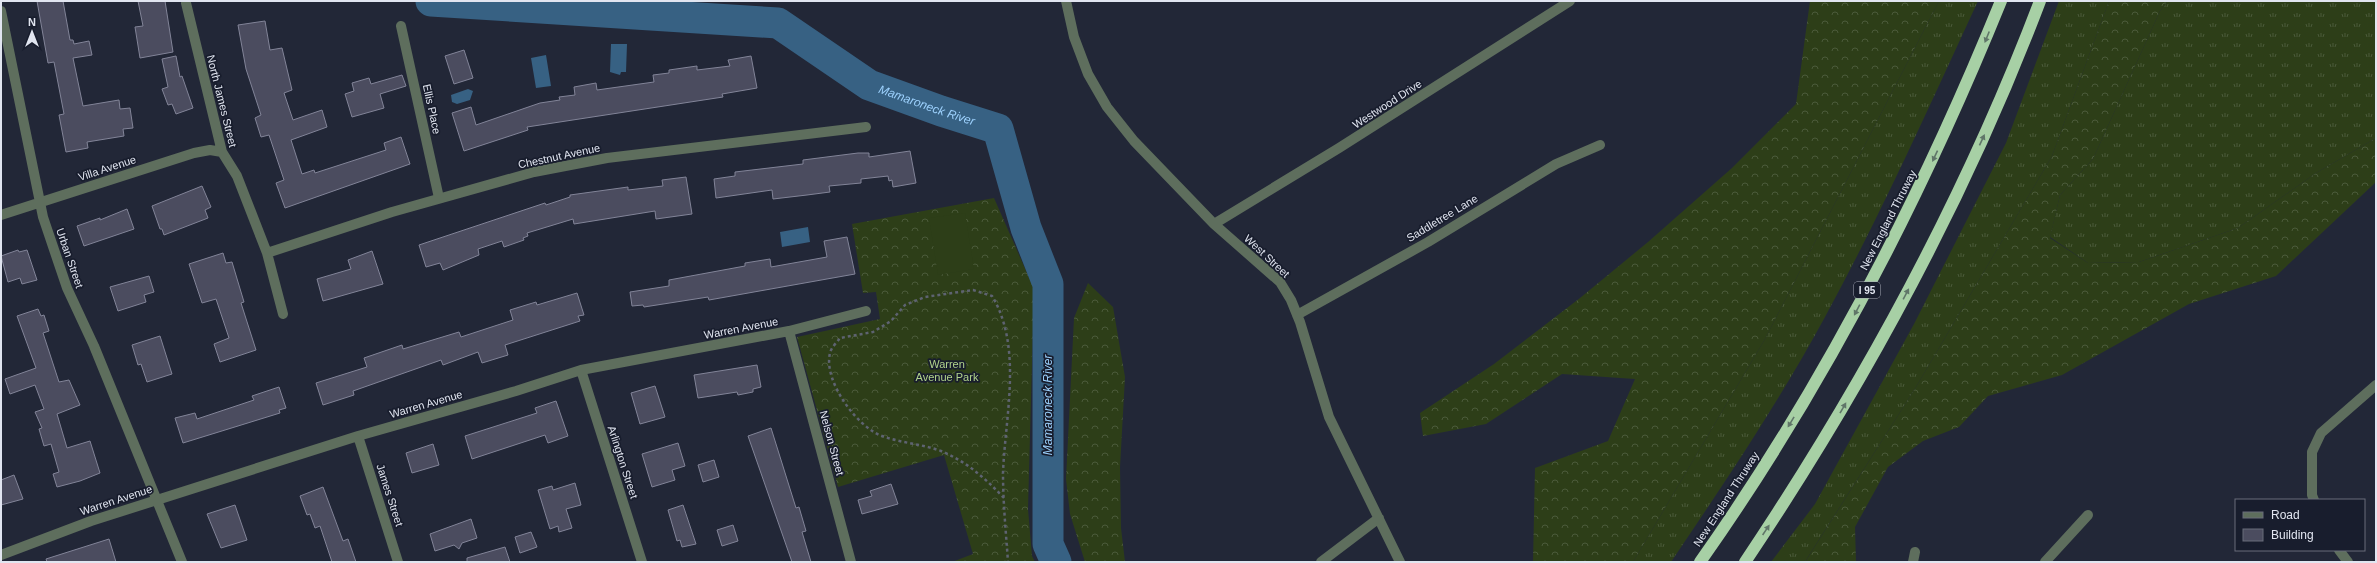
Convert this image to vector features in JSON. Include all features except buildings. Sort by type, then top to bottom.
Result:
[{"type":"highway","name":"New England Thruway","points":[[1700,562],[1784,434],[1871,283],[1932,163],[2001,1]]},
{"type":"highway","points":[[1745,562],[1842,410],[1910,287],[1984,135],[2040,1]]},
{"type":"street","name":"West Street","points":[[1066,1],[1074,37],[1088,74],[1107,107],[1134,141],[1214,224],[1280,282],[1291,300],[1300,322],[1329,417],[1400,562]]},
{"type":"street","name":"Westwood Drive","points":[[1214,224],[1339,148],[1570,1]]},
{"type":"street","name":"North James Street","points":[[186,3],[222,152],[237,176],[267,253],[283,314]]},
{"type":"street","name":"Urban Street","points":[[1,11],[40,202],[67,288],[94,346],[182,562]]},
{"type":"street","name":"Ellis Place","points":[[401,26],[440,198]]},
{"type":"street","name":"Chestnut Avenue","points":[[267,253],[392,212],[534,172],[607,158],[866,127]]},
{"type":"street","name":"Saddletree Lane","points":[[1297,315],[1428,242],[1556,164],[1600,144]]},
{"type":"street","name":"Villa Avenue","points":[[1,215],[194,153],[210,150],[222,152]]},
{"type":"street","name":"Warren Avenue","points":[[1,555],[91,521],[156,500],[358,436],[516,391],[581,370],[790,331],[866,311]]},
{"type":"street","name":"Nelson Street","points":[[790,331],[851,562]]},
{"type":"street","name":"Arlington Street","points":[[581,370],[642,562]]},
{"type":"street","points":[[2314,499],[2312,495],[2312,452],[2321,433],[2376,385]]},
{"type":"street","name":"James Street","points":[[358,436],[398,562]]},
{"type":"street","points":[[2045,562],[2088,515]]},
{"type":"street","points":[[1321,562],[1379,518]]},
{"type":"street","points":[[2340,551],[2348,562]]},
{"type":"path","points":[[1004,498],[983,476],[964,462],[940,451],[881,436],[858,421],[842,398],[830,369],[830,353],[840,338],[873,332],[892,321],[905,305],[925,297],[973,290],[992,296],[999,308],[1009,352],[1004,498],[1008,562]]},
{"type":"green space","points":[[1810,1],[1939,1],[1765,339],[1633,562],[1533,562],[1535,468],[1608,441],[1635,379],[1562,374],[1486,424],[1423,436],[1420,413],[1494,364],[1580,298],[1648,242],[1732,168],[1796,104]]},
{"type":"green space","points":[[1939,1],[1978,1],[1885,200],[1825,317],[1770,411],[1671,562],[1633,562],[1765,339]]},
{"type":"green space","points":[[2059,1],[2109,1],[2052,156],[1916,387],[1805,562],[1771,562],[1815,504],[1914,324],[2006,143]]},
{"type":"green space","points":[[2109,1],[2168,1],[2160,11],[2093,159],[2060,195],[2050,238],[2088,263],[2139,262],[2238,228],[2316,173],[2376,138],[2376,182],[2276,276],[2189,304],[2062,375],[1988,396],[1959,427],[1923,441],[1888,467],[1855,527],[1856,562],[1805,562],[1916,387],[2052,156]]},
{"type":"green space","points":[[2168,1],[2376,1],[2376,138],[2316,173],[2238,228],[2139,262],[2088,263],[2050,237],[2060,195],[2093,159],[2160,11]]},
{"type":"green space","name":"Warren Avenue Park","points":[[994,198],[1034,289],[1028,509],[1032,556],[1035,562],[952,562],[973,554],[944,455],[838,487],[797,337],[880,319],[876,292],[863,293],[852,224]]},
{"type":"green space","points":[[965,213],[974,269],[938,275],[929,218]]},
{"type":"green space","points":[[1088,283],[1113,307],[1125,377],[1120,467],[1121,528],[1125,562],[1085,562],[1070,514],[1066,479],[1074,318]]},
{"type":"water","points":[[611,44],[627,44],[626,72],[621,72],[620,75],[610,72]]},
{"type":"water","points":[[546,55],[551,86],[536,88],[531,58]]},
{"type":"water","points":[[468,89],[473,91],[470,100],[457,104],[452,102],[451,95]]},
{"type":"water","points":[[808,227],[810,242],[782,247],[780,232]]},
{"type":"waterway","name":"Mamaroneck River","points":[[431,1],[778,23],[869,85],[941,111],[998,129],[1026,228],[1048,284],[1048,544],[1056,562]]}]
